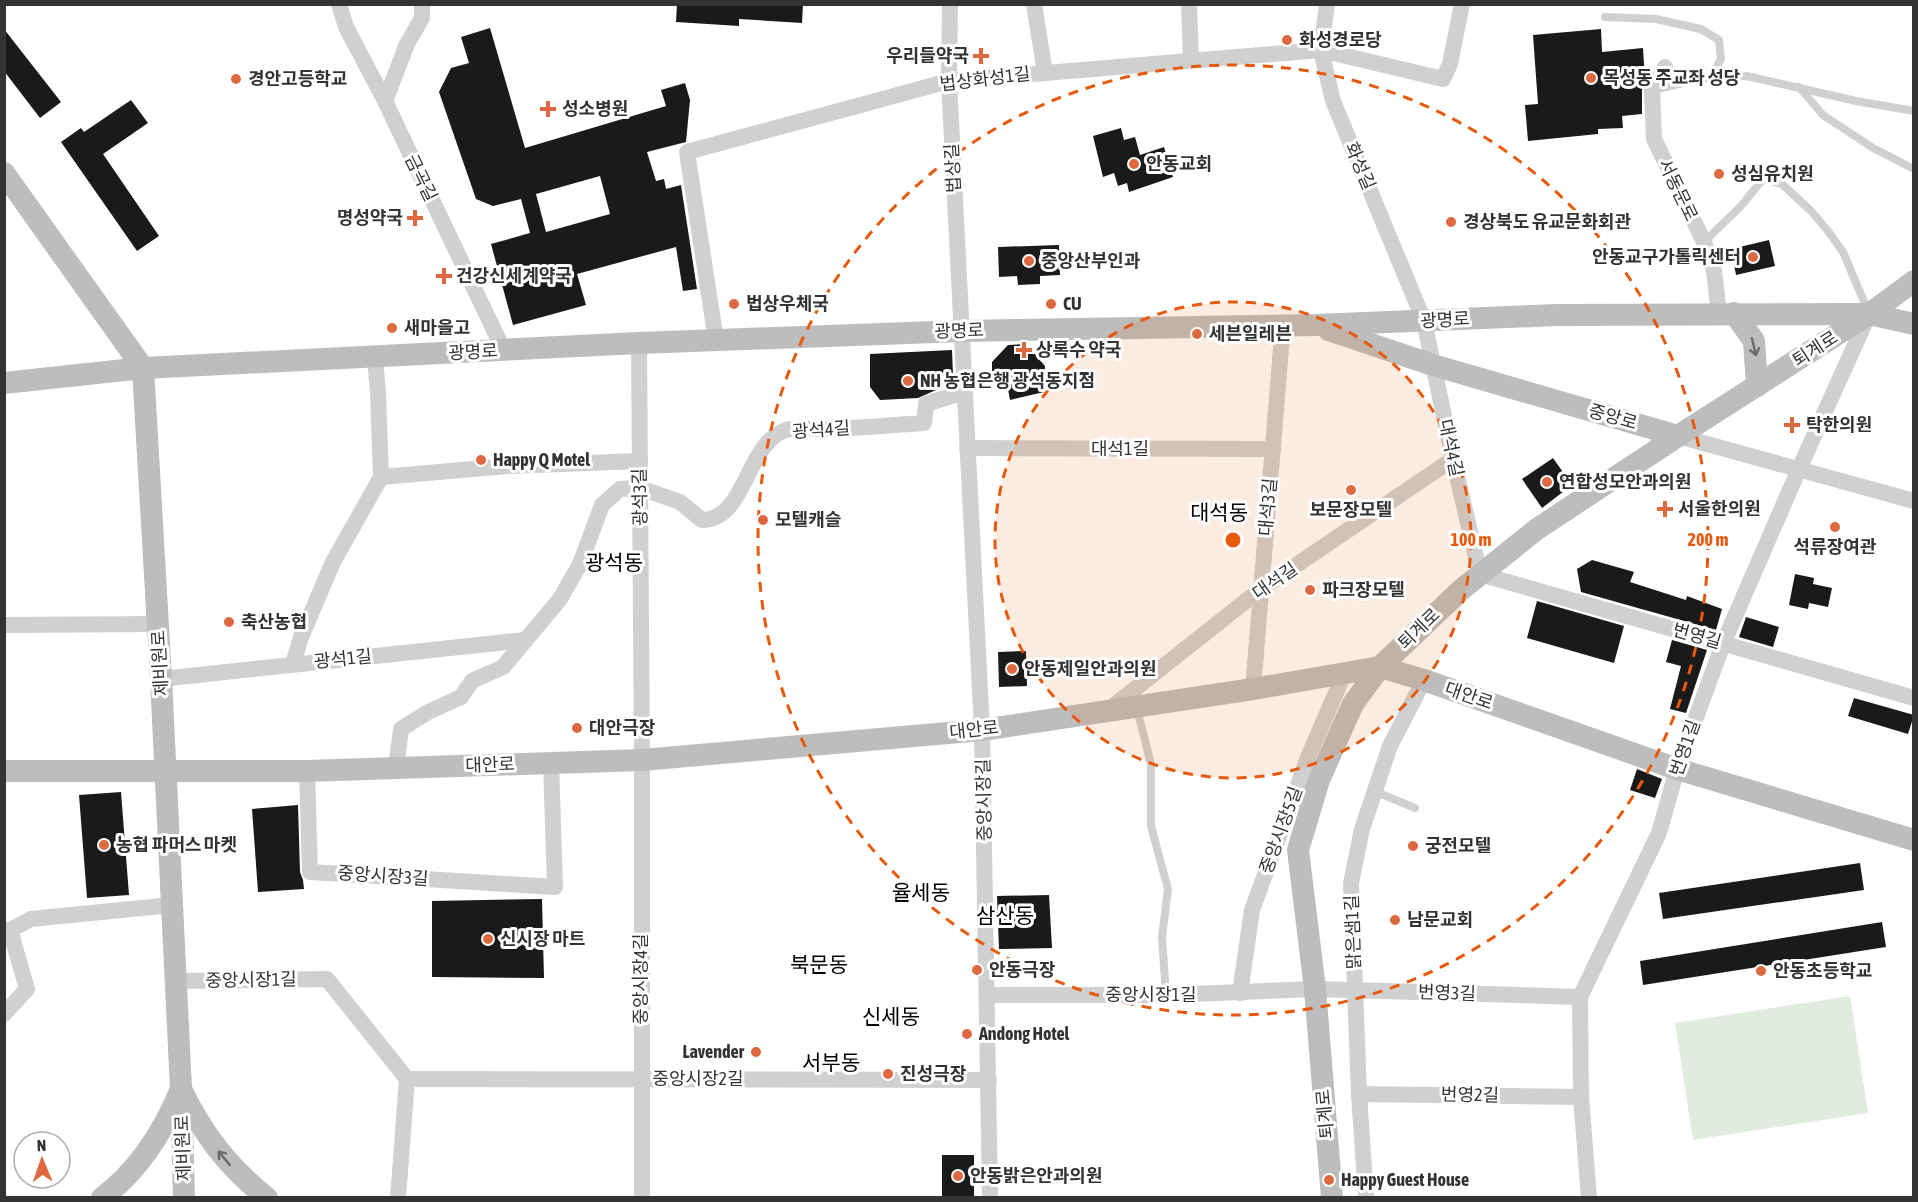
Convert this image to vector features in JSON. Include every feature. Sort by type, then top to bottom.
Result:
[{"type":"street","name":"금곡길","points":[[339,4],[346,27],[385,101],[504,351]]},
{"type":"street","points":[[385,101],[407,44],[422,18],[422,4]]},
{"type":"street","name":"법상길","points":[[950,4],[949,81],[961,331]]},
{"type":"street","points":[[1034,4],[1045,73]]},
{"type":"street","points":[[1189,4],[1191,60]]},
{"type":"street","name":"화성길","points":[[1327,4],[1321,50],[1333,101],[1424,321]]},
{"type":"street","name":"법상화성1길","points":[[716,340],[687,152],[949,81],[1321,50],[1443,79],[1450,64],[1462,4]]},
{"type":"street","points":[[1652,90],[1665,67]]},
{"type":"street","name":"서동문로","points":[[1652,90],[1654,139],[1704,242],[1727,313]]},
{"type":"street","points":[[4,173],[143,368]]},
{"type":"street","name":"퇴계로","points":[[1332,1197],[1315,989],[1298,850],[1319,780],[1353,704],[1380,667],[1462,589],[1537,529],[1869,314],[1914,281]]},
{"type":"street","points":[[1727,313],[1754,341],[1757,386]]},
{"type":"street","name":"광명로","points":[[4,383],[143,368],[639,343],[961,331],[1316,325],[1557,315],[1727,313],[1869,314],[1914,324]]},
{"type":"street","name":"번영1길","points":[[1589,1197],[1581,1097],[1580,997],[1659,833],[1677,769],[1723,644],[1869,314]]},
{"type":"street","name":"대석4길","points":[[1424,321],[1480,574]]},
{"type":"street","name":"대석3길","points":[[1253,689],[1283,324]]},
{"type":"street","name":"중앙로","points":[[1316,325],[1433,365],[1914,501]]},
{"type":"street","name":"중앙시장길","points":[[961,331],[982,730],[990,1197]]},
{"type":"street","name":"광석3길","points":[[639,343],[642,760]]},
{"type":"street","points":[[293,664],[301,637],[333,562],[381,477],[375,357]]},
{"type":"street","name":"제비원로","points":[[143,368],[161,679],[184,1197]]},
{"type":"street","name":"광석4길","points":[[640,488],[680,502],[702,520],[713,520],[736,501],[747,474],[765,444],[786,430],[924,423],[926,404],[964,392]]},
{"type":"street","name":"대석1길","points":[[967,448],[1273,449]]},
{"type":"street","name":"대석길","points":[[1105,712],[1261,589],[1453,459]]},
{"type":"street","points":[[381,477],[508,466],[640,461]]},
{"type":"street","points":[[396,768],[401,729],[428,712],[462,698],[472,681],[503,667],[560,599],[580,564],[602,505],[620,489],[640,488]]},
{"type":"street","name":"번영길","points":[[1480,574],[1914,698]]},
{"type":"street","points":[[4,625],[158,624]]},
{"type":"street","name":"광석1길","points":[[161,679],[525,640]]},
{"type":"street","name":"대안로","points":[[4,771],[165,773],[307,771],[642,760],[982,730],[1253,689],[1380,667],[1424,680],[1677,769],[1914,840]]},
{"type":"street","name":"중앙시장5길","points":[[1240,993],[1252,910],[1309,755],[1345,672]]},
{"type":"street","name":"맑은샘1길","points":[[1366,1197],[1359,1094],[1351,883],[1362,829],[1389,746],[1424,680]]},
{"type":"street","name":"중앙시장4길","points":[[642,760],[642,1197]]},
{"type":"street","name":"중앙시장3길","points":[[307,771],[310,872],[555,887],[551,763]]},
{"type":"street","points":[[4,1014],[27,989],[7,930],[31,919],[172,905]]},
{"type":"street","name":"중앙시장1길","points":[[174,981],[327,979],[407,1079]]},
{"type":"street","name":"번영3길","points":[[1315,989],[1580,997]]},
{"type":"street","name":"중앙시장1길","points":[[987,995],[1166,995],[1315,989]]},
{"type":"street","points":[[398,1197],[407,1079]]},
{"type":"street","name":"중앙시장2길","points":[[407,1079],[989,1080]]},
{"type":"street","points":[[102,1197],[127,1174],[151,1145],[169,1119],[181,1089]]},
{"type":"street","points":[[181,1089],[195,1118],[215,1147],[234,1169],[267,1197]]},
{"type":"street","name":"번영2길","points":[[1359,1094],[1581,1097]]},
{"type":"lane","points":[[1605,17],[1656,19],[1701,28],[1719,40],[1721,60],[1711,78]]},
{"type":"lane","points":[[1652,90],[1711,78],[1747,76],[1856,102],[1914,111]]},
{"type":"lane","points":[[1799,87],[1823,115],[1873,148],[1914,169]]},
{"type":"lane","points":[[1704,242],[1741,206],[1763,179],[1782,184],[1812,212],[1843,252],[1869,314]]},
{"type":"lane","points":[[1136,706],[1151,764],[1151,826],[1168,889],[1162,937],[1166,995]]},
{"type":"lane","points":[[1374,791],[1416,808]]},
{"type":"shaded area","points":[[1850,996],[1868,1113],[1693,1140],[1675,1023]]},
{"type":"building","points":[[677,4],[803,4],[802,23],[739,19],[739,26],[676,22]]},
{"type":"building","name":"성소병원","points":[[490,28],[525,148],[666,106],[661,90],[685,83],[690,100],[686,142],[647,152],[656,181],[664,179],[666,189],[681,185],[697,289],[683,291],[676,247],[577,274],[586,305],[513,325],[491,244],[530,233],[521,199],[493,206],[476,199],[439,92],[451,68],[469,63],[461,37]],"holes":[[[600,176],[610,214],[546,232],[536,194]]]},
{"type":"building","points":[[4,29],[61,102],[40,118],[4,71]]},
{"type":"building","name":"목성동 주교좌 성당","points":[[1601,29],[1602,52],[1643,48],[1645,81],[1642,90],[1642,114],[1622,116],[1623,128],[1598,129],[1598,134],[1528,141],[1525,105],[1538,104],[1533,35]]},
{"type":"building","points":[[131,100],[148,123],[103,154],[159,236],[137,251],[61,142],[81,128],[84,132]]},
{"type":"building","name":"안동교회","points":[[1121,128],[1124,140],[1135,137],[1140,155],[1164,147],[1173,177],[1129,192],[1127,183],[1118,186],[1114,173],[1103,177],[1093,136]]},
{"type":"building","name":"안동교구가톨릭센터","points":[[1769,240],[1775,266],[1736,275],[1731,249]]},
{"type":"building","name":"중앙산부인과","points":[[1059,245],[1060,275],[1040,276],[1040,284],[1018,285],[1017,276],[999,277],[998,247]]},
{"type":"building","points":[[1026,344],[1045,366],[1044,392],[1010,400],[1005,373],[992,382],[992,362],[1008,345]]},
{"type":"building","name":"NH 농협은행 광석동지점","points":[[952,350],[953,375],[936,390],[918,398],[880,400],[870,387],[870,354]]},
{"type":"building","name":"연합성모안과의원","points":[[1553,458],[1572,485],[1542,508],[1522,479]]},
{"type":"building","points":[[1592,560],[1634,572],[1630,582],[1686,600],[1687,596],[1722,609],[1716,630],[1581,592],[1577,569]]},
{"type":"building","points":[[1795,574],[1814,578],[1813,584],[1832,588],[1828,607],[1809,603],[1808,609],[1789,605]]},
{"type":"building","points":[[1537,601],[1624,626],[1614,663],[1527,638]]},
{"type":"building","points":[[1746,617],[1779,627],[1773,647],[1739,637]]},
{"type":"building","points":[[1672,640],[1707,650],[1686,713],[1670,709],[1681,666],[1666,662]]},
{"type":"building","name":"안동제일안과의원","points":[[1026,651],[1027,686],[999,687],[998,652]]},
{"type":"building","points":[[1854,698],[1914,715],[1908,734],[1848,716]]},
{"type":"building","points":[[1637,769],[1662,779],[1655,798],[1630,790]]},
{"type":"building","name":"농협 파머스 마켓","points":[[121,792],[129,895],[87,898],[79,795]]},
{"type":"building","points":[[298,805],[300,872],[304,889],[258,892],[252,809]]},
{"type":"building","points":[[1860,863],[1864,890],[1663,919],[1659,893]]},
{"type":"building","points":[[1049,895],[1052,948],[999,949],[997,896]]},
{"type":"building","name":"신시장 마트","points":[[542,899],[544,978],[432,977],[432,901]]},
{"type":"building","points":[[1882,922],[1886,947],[1643,985],[1640,961]]},
{"type":"building","name":"안동밝은안과의원","points":[[942,1155],[974,1155],[974,1197],[942,1197]]},
{"type":"place","name":"화성경로당","points":[[1287,40]]},
{"type":"place","name":"우리들약국","points":[[981,56]]},
{"type":"place","name":"목성동 주교좌 성당","points":[[1591,78]]},
{"type":"place","name":"경안고등학교","points":[[236,79]]},
{"type":"place","name":"성소병원","points":[[548,109]]},
{"type":"place","name":"안동교회","points":[[1134,164]]},
{"type":"place","name":"성심유치원","points":[[1719,174]]},
{"type":"place","name":"명성약국","points":[[415,218]]},
{"type":"place","name":"경상북도 유교문화회관","points":[[1451,222]]},
{"type":"place","name":"안동교구가톨릭센터","points":[[1753,257]]},
{"type":"place","name":"중앙산부인과","points":[[1029,261]]},
{"type":"place","name":"건강신세계약국","points":[[444,276]]},
{"type":"place","name":"법상우체국","points":[[734,304]]},
{"type":"place","name":"CU","points":[[1051,304]]},
{"type":"place","name":"새마을고","points":[[392,328]]},
{"type":"place","name":"세븐일레븐","points":[[1197,334]]},
{"type":"place","name":"상록수 약국","points":[[1024,350]]},
{"type":"place","name":"NH 농협은행 광석동지점","points":[[908,381]]},
{"type":"place","name":"탁한의원","points":[[1792,425]]},
{"type":"place","name":"Happy Q Motel","points":[[481,460]]},
{"type":"place","name":"연합성모안과의원","points":[[1547,482]]},
{"type":"place","name":"보문장모텔","points":[[1351,490]]},
{"type":"place","name":"서울한의원","points":[[1665,509]]},
{"type":"place","name":"모텔캐슬","points":[[763,520]]},
{"type":"place","name":"석류장여관","points":[[1835,527]]},
{"type":"place","name":"파크장모텔","points":[[1310,590]]},
{"type":"place","name":"축산농협","points":[[229,622]]},
{"type":"place","name":"안동제일안과의원","points":[[1012,669]]},
{"type":"place","name":"대안극장","points":[[577,728]]},
{"type":"place","name":"농협 파머스 마켓","points":[[104,845]]},
{"type":"place","name":"궁전모텔","points":[[1413,846]]},
{"type":"place","name":"남문교회","points":[[1395,920]]},
{"type":"place","name":"신시장 마트","points":[[488,939]]},
{"type":"place","name":"안동극장","points":[[977,970]]},
{"type":"place","name":"안동초등학교","points":[[1761,971]]},
{"type":"place","name":"Andong Hotel","points":[[967,1034]]},
{"type":"place","name":"Lavender","points":[[756,1052]]},
{"type":"place","name":"진성극장","points":[[888,1074]]},
{"type":"place","name":"안동밝은안과의원","points":[[958,1176]]},
{"type":"place","name":"Happy Guest House","points":[[1329,1180]]},
{"type":"district","name":"대석동","points":[[1219,513]]},
{"type":"district","name":"광석동","points":[[614,563]]},
{"type":"district","name":"율세동","points":[[921,893]]},
{"type":"district","name":"삼산동","points":[[1005,916]]},
{"type":"district","name":"북문동","points":[[819,965]]},
{"type":"district","name":"신세동","points":[[891,1017]]},
{"type":"district","name":"서부동","points":[[831,1063]]}]
